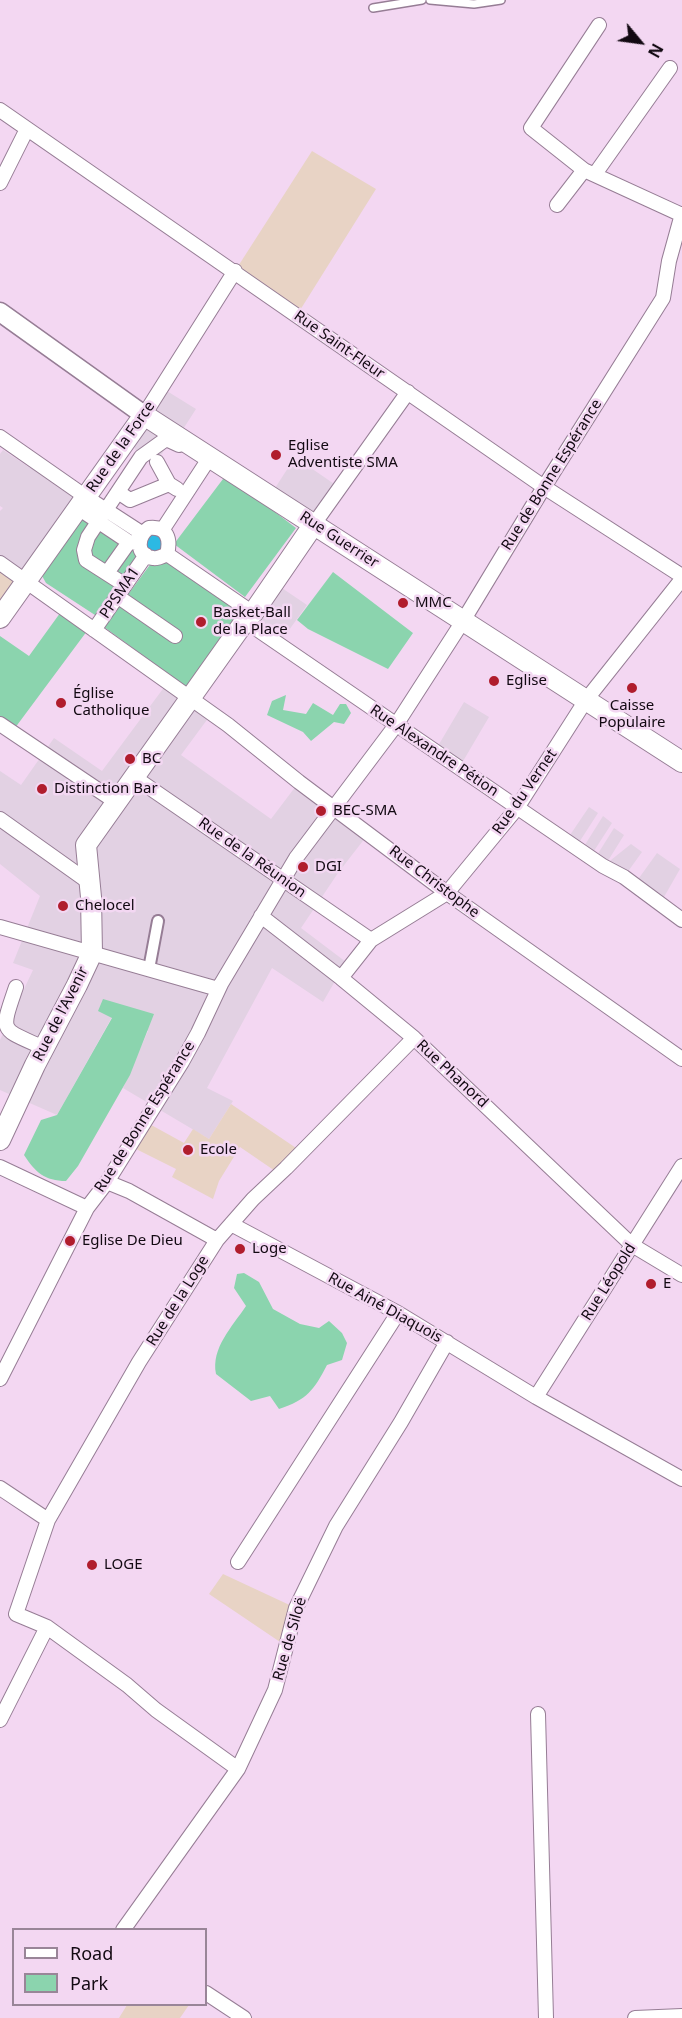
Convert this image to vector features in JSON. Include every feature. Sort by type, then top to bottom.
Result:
[{"type":"main road","name":"Rue Guerrier","points":[[144,415],[208,460],[314,524],[682,762]]},
{"type":"main road","name":"Rue de la Force","points":[[0,618],[144,415]]},
{"type":"main road","name":"Rue de l'Avenir","points":[[0,1140],[92,953],[90,883],[86,845],[314,524]]},
{"type":"street","points":[[599,25],[531,128],[589,172],[682,215]]},
{"type":"street","points":[[557,205],[589,172],[670,69]]},
{"type":"street","name":"Rue Saint-Fleur","points":[[0,110],[544,487],[682,577]]},
{"type":"street","points":[[0,183],[27,129]]},
{"type":"street","name":"Rue de Bonne Espérance","points":[[0,1379],[87,1208],[182,1062],[218,989],[282,880],[396,725],[663,298],[676,263],[682,215]]},
{"type":"street","name":"Rue de la Force","points":[[144,415],[235,271]]},
{"type":"street","name":"Rue Guerrier","points":[[0,312],[144,415]]},
{"type":"street","points":[[314,524],[408,392]]},
{"type":"street","points":[[0,437],[82,503],[139,543],[154,558],[167,554]]},
{"type":"street","points":[[163,529],[208,460],[166,439],[141,457],[88,537],[84,550],[86,560],[107,573],[121,590],[175,636]]},
{"type":"street","points":[[157,462],[169,484],[185,494]]},
{"type":"street","points":[[118,492],[130,500],[169,484]]},
{"type":"street","points":[[107,573],[139,543],[149,528],[163,529],[169,537],[167,554]]},
{"type":"street","name":"PPSMA1","points":[[94,630],[121,590],[139,543]]},
{"type":"street","points":[[167,554],[249,617]]},
{"type":"street","name":"Rue Christophe","points":[[0,563],[25,583],[191,698],[447,893],[682,1059]]},
{"type":"street","name":"Rue du Vernet","points":[[342,978],[371,940],[447,893],[517,808],[586,700],[682,577]]},
{"type":"street","name":"Rue Alexandre Pétion","points":[[249,617],[396,725],[624,878],[682,920]]},
{"type":"street","points":[[0,724],[116,802]]},
{"type":"street","name":"Rue de la Réunion","points":[[134,777],[371,940]]},
{"type":"street","points":[[0,819],[90,883]]},
{"type":"street","name":"Rue Phanord","points":[[261,916],[342,978],[414,1038],[632,1245],[682,1275]]},
{"type":"street","points":[[149,969],[158,921]]},
{"type":"street","points":[[0,927],[218,989]]},
{"type":"street","points":[[16,987],[4,1018],[4,1025],[9,1032],[44,1048]]},
{"type":"street","name":"Rue de la Loge","points":[[47,1627],[16,1614],[48,1520],[139,1362],[217,1240],[261,1192],[414,1038]]},
{"type":"street","name":"Rue Léopold","points":[[536,1397],[682,1166]]},
{"type":"street","points":[[0,1167],[87,1208]]},
{"type":"street","points":[[106,1182],[129,1191],[217,1240]]},
{"type":"street","name":"Rue Ainé Diaquois","points":[[231,1224],[398,1313],[536,1397],[682,1479]]},
{"type":"street","points":[[238,1562],[398,1313]]},
{"type":"street","name":"Rue de Siloë","points":[[124,1928],[238,1769],[275,1690],[296,1608],[336,1526],[401,1422],[447,1342]]},
{"type":"street","points":[[0,1488],[48,1520]]},
{"type":"street","points":[[0,1720],[47,1627],[238,1769]]},
{"type":"street","points":[[538,1714],[546,2018]]},
{"type":"street","points":[[207,1994],[244,2018]]},
{"type":"street","points":[[635,2018],[682,2017],[682,2004]]},
{"type":"lane","points":[[372,8],[422,0]]},
{"type":"lane","points":[[430,0],[474,4],[501,0]]},
{"type":"shaded area","points":[[312,151],[376,189],[297,315],[235,271]]},
{"type":"shaded area","points":[[162,388],[196,409],[178,437],[144,415]]},
{"type":"shaded area","points":[[150,425],[167,444],[162,454],[152,460],[137,454],[133,444],[136,433]]},
{"type":"shaded area","points":[[3,450],[30,468],[34,461],[86,497],[25,583],[0,563],[0,511],[3,508],[0,506],[0,454]]},
{"type":"shaded area","points":[[295,457],[340,488],[314,524],[270,496]]},
{"type":"shaded area","points":[[0,565],[25,583],[0,618]]},
{"type":"shaded area","points":[[273,582],[307,605],[279,644],[245,621]]},
{"type":"shaded area","points":[[168,682],[212,713],[181,755],[271,819],[299,782],[369,833],[338,873],[301,928],[346,962],[323,1002],[272,968],[207,1088],[233,1101],[209,1139],[123,1088],[148,1031],[112,1017],[57,1115],[0,1090],[0,1040],[33,970],[13,963],[40,896],[0,864],[0,771],[21,785],[54,738],[102,771]]},
{"type":"shaded area","points":[[464,702],[489,717],[459,768],[435,751]]},
{"type":"shaded area","points":[[589,807],[598,813],[578,844],[568,838]]},
{"type":"shaded area","points":[[603,816],[612,823],[592,854],[583,848]]},
{"type":"shaded area","points":[[614,828],[624,835],[606,864],[631,844],[642,852],[624,877],[594,860]]},
{"type":"shaded area","points":[[657,853],[680,869],[660,904],[634,885]]},
{"type":"shaded area","name":"Ecole","points":[[231,1104],[302,1152],[278,1173],[240,1147],[219,1181],[213,1199],[172,1177],[176,1169],[128,1145],[144,1121],[184,1143],[193,1129],[209,1139]]},
{"type":"shaded area","points":[[223,1574],[296,1608],[286,1646],[209,1594]]},
{"type":"shaded area","points":[[126,2006],[188,2006],[180,2018],[119,2018]]},
{"type":"green space","points":[[226,475],[296,528],[245,597],[174,544]]},
{"type":"green space","points":[[86,506],[142,554],[98,617],[46,583],[41,574]]},
{"type":"green space","points":[[152,562],[170,562],[241,613],[189,689],[104,627]]},
{"type":"green space","points":[[333,572],[413,633],[388,669],[308,629],[297,620]]},
{"type":"green space","points":[[63,609],[90,627],[12,732],[0,724],[0,636],[29,656]]},
{"type":"green space","points":[[286,695],[283,710],[306,714],[313,703],[333,715],[340,704],[346,704],[351,713],[344,724],[334,722],[311,741],[303,732],[267,715],[272,701]]},
{"type":"green space","points":[[103,999],[154,1014],[130,1075],[78,1166],[66,1181],[59,1181],[41,1174],[24,1155],[41,1120],[57,1115],[112,1018],[98,1011]]},
{"type":"green space","points":[[244,1273],[259,1282],[273,1309],[300,1324],[319,1328],[329,1321],[342,1333],[347,1343],[342,1360],[327,1365],[309,1393],[296,1402],[279,1409],[270,1396],[251,1401],[216,1374],[215,1364],[220,1347],[246,1306],[234,1288],[237,1274]]},
{"type":"water","points":[[163,529],[167,554],[146,555],[143,534]]},
{"type":"place","name":"Eglise Adventiste SMA","points":[[276,455]]},
{"type":"place","name":"MMC","points":[[403,603]]},
{"type":"place","name":"Basket-Ball de la Place","points":[[201,622]]},
{"type":"place","name":"Eglise","points":[[494,681]]},
{"type":"place","name":"Caisse Populaire","points":[[632,688]]},
{"type":"place","name":"Église Catholique","points":[[61,703]]},
{"type":"place","name":"BC","points":[[130,759]]},
{"type":"place","name":"Distinction Bar","points":[[42,789]]},
{"type":"place","name":"BEC-SMA","points":[[321,811]]},
{"type":"place","name":"DGI","points":[[303,867]]},
{"type":"place","name":"Chelocel","points":[[63,906]]},
{"type":"place","name":"Ecole","points":[[188,1150]]},
{"type":"place","name":"Eglise De Dieu","points":[[70,1241]]},
{"type":"place","name":"Loge","points":[[240,1249]]},
{"type":"place","name":"E","points":[[651,1284]]},
{"type":"place","name":"LOGE","points":[[92,1565]]}]
